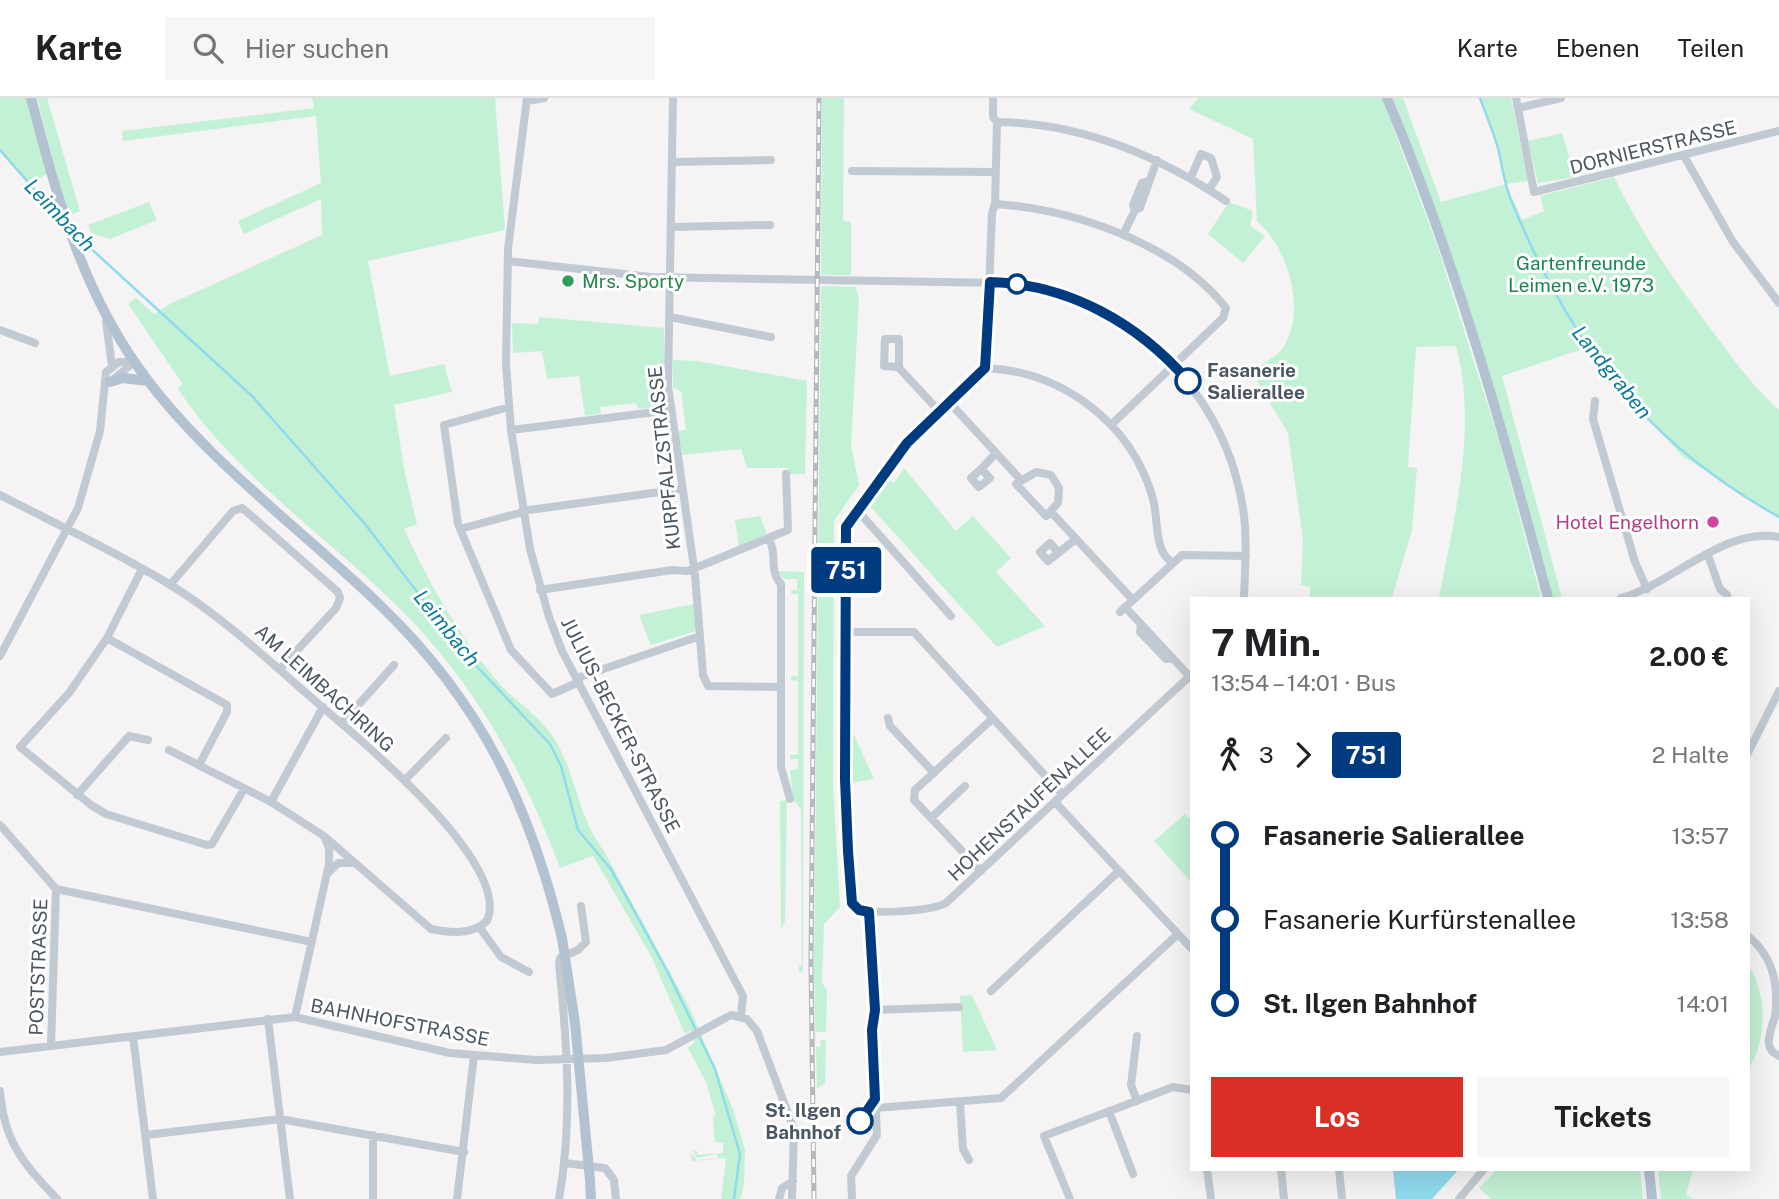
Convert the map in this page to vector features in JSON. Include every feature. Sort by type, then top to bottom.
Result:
[{"type":"main road","points":[[31,98],[80,264],[106,319],[148,382],[227,465],[385,609],[456,691],[516,790],[546,873],[562,938],[575,1023],[591,1199]]},
{"type":"main road","points":[[1387,98],[1452,277],[1508,453],[1548,597]]},
{"type":"main road","points":[[110,382],[123,378],[148,382]]},
{"type":"main road","points":[[1650,1171],[1652,1199]]},
{"type":"street","points":[[527,99],[544,98]]},
{"type":"street","name":"KURPFALZSTRASSE","points":[[673,98],[671,410],[693,569],[703,675],[708,686],[781,687]]},
{"type":"street","points":[[852,1199],[851,1177],[877,1135],[872,1030],[875,1010],[869,912],[855,908],[851,898],[845,779],[846,527],[907,443],[985,369],[996,172],[997,122],[993,117],[993,98]]},
{"type":"street","points":[[1516,98],[1518,108],[1561,98]]},
{"type":"street","name":"JULIUS-BECKER-STRASSE","points":[[527,99],[508,261],[506,372],[523,511],[540,590],[556,638],[743,996],[741,1016]]},
{"type":"street","name":"DORNIERSTRASSE","points":[[1518,108],[1534,191],[1779,131]]},
{"type":"street","points":[[997,122],[1081,134],[1157,160],[1210,188],[1226,201]]},
{"type":"street","points":[[1191,177],[1201,154],[1211,158],[1217,177],[1210,188]]},
{"type":"street","points":[[1684,156],[1733,242],[1779,303]]},
{"type":"street","points":[[672,162],[771,160]]},
{"type":"street","points":[[1123,235],[1150,187],[1148,181],[1157,160]]},
{"type":"street","points":[[852,171],[996,172]]},
{"type":"street","points":[[995,204],[1063,214],[1123,235],[1184,271],[1226,309],[1224,317],[1111,425]]},
{"type":"street","points":[[671,227],[770,225]]},
{"type":"street","points":[[508,261],[670,277],[990,282],[1037,288],[1094,308],[1141,336],[1174,366],[1205,406],[1231,460],[1243,510],[1246,556],[1244,597]]},
{"type":"street","points":[[670,317],[771,337]]},
{"type":"street","points":[[106,319],[112,366]]},
{"type":"street","points":[[0,330],[34,344]]},
{"type":"street","points":[[0,656],[68,530],[94,461],[104,379],[112,366],[119,362],[134,362]]},
{"type":"street","points":[[103,394],[110,382],[134,362]]},
{"type":"street","points":[[898,367],[940,412]]},
{"type":"street","points":[[985,369],[1013,371],[1057,385],[1094,408],[1111,425],[1144,474],[1154,503],[1161,551],[1173,563]]},
{"type":"street","points":[[1595,401],[1592,419],[1643,593]]},
{"type":"street","points":[[950,403],[1021,480]]},
{"type":"street","points":[[509,407],[444,426],[460,528],[512,652],[550,694],[556,695],[578,680],[700,636]]},
{"type":"street","points":[[511,430],[671,410]]},
{"type":"street","points":[[981,469],[996,453]]},
{"type":"street","points":[[1036,472],[1055,479],[1060,497],[1051,512],[1046,516],[1023,492],[1016,484],[1021,480],[1036,472]]},
{"type":"street","points":[[540,590],[693,569],[769,539],[788,530],[786,474]]},
{"type":"street","points":[[460,528],[523,511],[682,489]]},
{"type":"street","name":"AM LEIMBACHRING","points":[[0,495],[170,585],[251,642],[342,723],[438,814],[477,868],[491,903],[490,913],[480,928]]},
{"type":"street","points":[[170,585],[233,511],[242,508],[338,592],[340,598],[336,608],[280,668]]},
{"type":"street","points":[[858,511],[951,616]]},
{"type":"street","points":[[1051,512],[1133,600]]},
{"type":"street","points":[[1625,597],[1643,593],[1744,537],[1779,537]]},
{"type":"street","points":[[1058,552],[1076,538]]},
{"type":"street","points":[[769,539],[773,550],[774,575],[781,584],[781,767],[790,799]]},
{"type":"street","points":[[1190,675],[1172,658],[1166,659],[1140,632],[1141,625],[1122,610],[1173,563],[1188,554],[1246,556]]},
{"type":"street","points":[[1708,555],[1724,596]]},
{"type":"street","points":[[142,569],[107,638],[69,693],[20,747],[78,795],[106,814],[207,845],[212,844],[244,789]]},
{"type":"street","points":[[845,632],[914,632],[1062,794]]},
{"type":"street","points":[[107,638],[224,701],[228,712],[199,765]]},
{"type":"street","points":[[342,723],[394,665]]},
{"type":"street","name":"HOHENSTAUFENALLEE","points":[[869,912],[938,907],[981,871],[1190,677]]},
{"type":"street","points":[[1750,749],[1779,691]]},
{"type":"street","points":[[271,802],[323,707]]},
{"type":"street","points":[[888,718],[890,726],[934,773]]},
{"type":"street","points":[[981,871],[914,800],[915,790],[992,719]]},
{"type":"street","points":[[78,795],[129,736],[148,740]]},
{"type":"street","points":[[405,780],[446,738]]},
{"type":"street","points":[[169,750],[271,802],[324,835],[431,929],[447,933],[480,928],[500,957],[529,972]]},
{"type":"street","points":[[931,818],[965,786]]},
{"type":"street","points":[[1055,802],[1190,947]]},
{"type":"street","points":[[0,825],[56,889],[312,942]]},
{"type":"street","points":[[295,1017],[327,874],[329,848],[324,835]]},
{"type":"street","points":[[327,874],[338,863],[356,863]]},
{"type":"street","points":[[991,991],[1119,871]]},
{"type":"street","name":"POSTSTRASSE","points":[[51,1046],[56,889]]},
{"type":"street","points":[[559,1199],[569,1125],[568,1060],[559,963],[560,958],[586,942],[587,930],[581,906]]},
{"type":"street","points":[[876,1108],[993,1100],[1008,1093],[1178,934]]},
{"type":"street","points":[[1750,938],[1765,953],[1775,976],[1778,999],[1769,1042],[1772,1051],[1779,1056]]},
{"type":"street","points":[[875,1010],[959,1007]]},
{"type":"street","name":"BAHNHOFSTRASSE","points":[[0,1052],[295,1017],[474,1056],[568,1060],[666,1050],[727,1016],[741,1016]]},
{"type":"street","points":[[741,1016],[751,1022],[759,1034],[792,1120],[795,1137],[792,1199]]},
{"type":"street","points":[[268,1019],[290,1199]]},
{"type":"street","points":[[134,1036],[153,1199]]},
{"type":"street","points":[[1137,1101],[1131,1085],[1138,1036]]},
{"type":"street","points":[[457,1199],[474,1056]]},
{"type":"street","points":[[1070,1199],[1044,1141],[1047,1135],[1173,1087],[1190,1090]]},
{"type":"street","points":[[0,1091],[12,1146],[27,1167],[57,1199]]},
{"type":"street","points":[[960,1102],[963,1149],[969,1160]]},
{"type":"street","points":[[1109,1111],[1133,1174]]},
{"type":"street","points":[[146,1135],[280,1119],[464,1152]]},
{"type":"street","points":[[373,1135],[373,1199]]},
{"type":"street","points":[[565,1163],[605,1168],[614,1180],[616,1199]]},
{"type":"street","points":[[1208,1171],[1211,1199]]},
{"type":"street","points":[[1281,1171],[1284,1199]]},
{"type":"street","points":[[1339,1171],[1342,1199]]},
{"type":"street","points":[[1459,1199],[1483,1171]]},
{"type":"street","points":[[779,1199],[782,1188],[793,1181]]},
{"type":"green space","points":[[0,98],[27,98],[47,174],[29,185],[0,150]]},
{"type":"green space","points":[[37,98],[47,98],[80,211],[68,216]]},
{"type":"green space","points":[[312,98],[495,98],[505,230],[368,261],[390,376],[444,364],[452,392],[394,405],[405,474],[417,524],[404,529],[435,590],[471,647],[499,683],[543,724],[558,745],[587,822],[691,1011],[733,1109],[745,1150],[744,1185],[740,1199],[721,1199],[726,1158],[692,1161],[691,1153],[697,1160],[718,1158],[717,1154],[697,1158],[693,1151],[697,1151],[698,1155],[723,1153],[723,1143],[715,1142],[713,1117],[716,1116],[706,1082],[688,1048],[695,1042],[691,1030],[685,1034],[651,956],[593,856],[560,868],[512,761],[493,727],[448,663],[396,605],[226,449],[178,389],[182,383],[128,304],[136,298],[154,314],[172,303],[322,235],[321,199],[244,234],[238,221],[321,183],[316,116],[123,141],[122,131],[314,108]]},
{"type":"green space","points":[[822,98],[844,98],[843,221],[851,222],[851,275],[821,275]]},
{"type":"green space","points":[[1198,98],[1382,98],[1438,248],[1501,447],[1541,597],[1439,597],[1457,505],[1464,441],[1465,409],[1456,346],[1416,347],[1408,467],[1417,468],[1412,530],[1392,597],[1310,597],[1310,587],[1301,585],[1303,540],[1288,433],[1251,371],[1279,352],[1290,334],[1294,299],[1291,281],[1278,247],[1257,221],[1253,139],[1189,109]]},
{"type":"green space","name":"Gartenfreunde Leimen e.V. 1973","points":[[1393,98],[1403,98],[1441,202],[1506,184],[1522,220],[1544,211],[1540,196],[1614,177],[1659,257],[1685,295],[1744,373],[1779,410],[1779,517],[1682,456],[1585,348],[1502,376],[1562,597],[1553,597],[1480,346]]},
{"type":"green space","points":[[1481,98],[1511,98],[1528,181],[1506,184],[1499,150]]},
{"type":"green space","points":[[1562,133],[1575,177],[1538,183],[1528,141]]},
{"type":"green space","points":[[149,202],[157,220],[110,239],[91,233],[88,225]]},
{"type":"green space","points":[[1229,202],[1253,211],[1250,226],[1265,236],[1243,263],[1208,234]]},
{"type":"green space","points":[[821,286],[855,287],[859,297],[851,446],[859,485],[834,521],[833,784],[840,907],[824,924],[822,982],[827,991],[826,1032],[816,1032],[816,1047],[820,1047],[821,1040],[826,1040],[825,1083],[817,1089],[814,976]]},
{"type":"green space","points":[[539,317],[664,328],[665,402],[662,406],[639,409],[635,403],[600,407],[601,414],[585,416],[579,376],[547,379],[542,351],[513,353],[512,323],[538,324]]},
{"type":"green space","points":[[673,360],[697,361],[807,381],[805,474],[788,474],[788,468],[747,468],[741,449],[682,455],[678,431],[686,430],[681,391],[673,388]]},
{"type":"green space","points":[[904,468],[956,531],[973,516],[1011,558],[996,572],[1045,626],[997,647],[869,505],[888,479],[894,483]]},
{"type":"green space","points":[[760,516],[767,534],[739,546],[735,520]]},
{"type":"green space","points":[[777,571],[804,572],[803,972],[799,973],[799,966],[802,965],[801,809],[793,800],[790,770],[798,769],[798,759],[790,759],[790,755],[798,754],[798,681],[791,680],[791,676],[798,676],[798,594],[791,594],[791,590],[797,590],[797,579],[784,579]]},
{"type":"green space","points":[[694,604],[696,631],[651,645],[639,615]]},
{"type":"green space","points":[[851,730],[854,735],[874,779],[851,783]]},
{"type":"green space","points":[[787,800],[785,921],[781,930],[780,801]]},
{"type":"green space","points":[[1185,814],[1190,819],[1190,881],[1154,841]]},
{"type":"green space","points":[[1750,968],[1759,989],[1763,1018],[1750,1066]]},
{"type":"green space","points":[[972,995],[997,1050],[963,1052],[960,996]]},
{"type":"green space","points":[[1495,1171],[1640,1171],[1643,1199],[1491,1199],[1479,1188]]},
{"type":"green space","points":[[1658,1171],[1692,1171],[1686,1195],[1694,1199],[1661,1199]]},
{"type":"water","points":[[1393,1171],[1457,1171],[1432,1199],[1396,1199]]},
{"type":"waterway","name":"Landgraben","points":[[1480,98],[1498,148],[1511,200],[1558,299],[1585,343],[1650,421],[1688,455],[1731,487],[1779,517]]},
{"type":"waterway","name":"Leimbach","points":[[0,150],[63,222]]},
{"type":"waterway","name":"Leimbach","points":[[75,234],[252,396],[365,524],[464,653],[550,744],[561,766],[578,830],[610,868],[621,887],[667,971],[715,1069],[740,1154],[734,1199]]},
{"type":"railway","points":[[814,1199],[811,962],[819,98]]},
{"type":"bus line","name":"751","points":[[860,1121],[875,1099],[872,1013],[875,1010],[869,912],[855,908],[852,903],[848,851],[845,779],[846,527],[907,443],[985,368],[990,282],[1046,290],[1104,312],[1141,336],[1188,381]]},
{"type":"place","name":"Mrs. Sporty","points":[[568,281]]},
{"type":"place","name":"Fasanerie Salierallee","points":[[1188,381]]},
{"type":"place","name":"Hotel Engelhorn","points":[[1713,522]]},
{"type":"place","name":"St. Ilgen Bahnhof","points":[[860,1121]]}]
